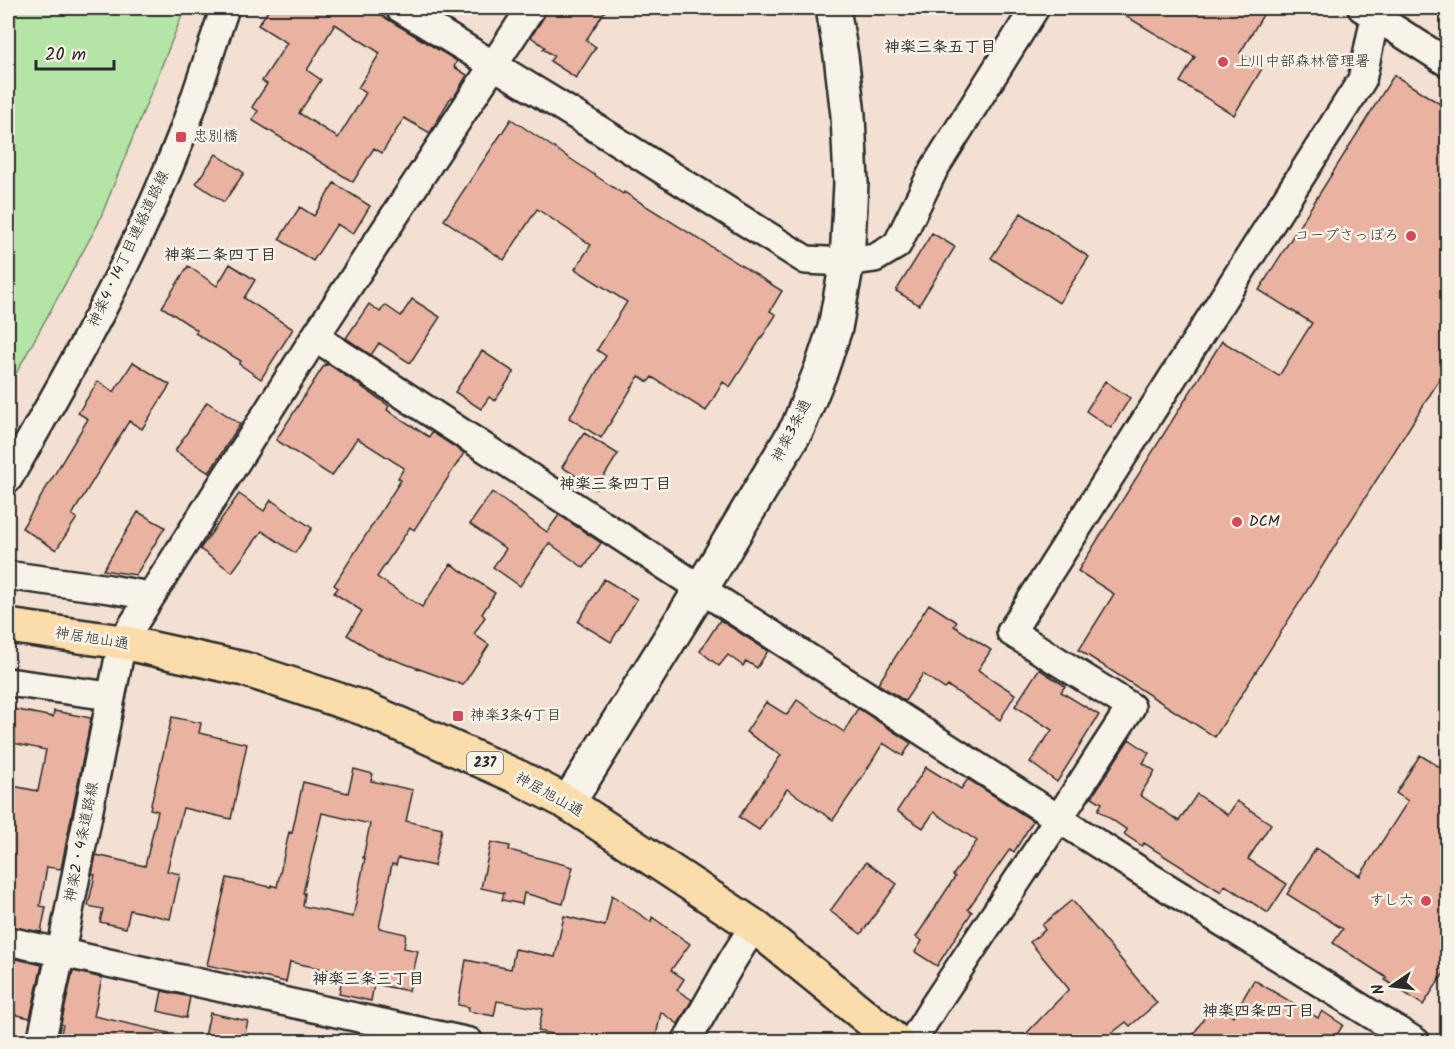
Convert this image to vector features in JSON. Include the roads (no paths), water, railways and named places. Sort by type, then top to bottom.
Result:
[{"type":"highway","name":"神居旭山通","points":[[8,626],[122,642],[244,669],[363,708],[518,777],[567,803],[754,926],[897,1041]]},
{"type":"street","name":"神楽4・14丁目連絡道路線","points":[[8,479],[113,289],[151,207],[181,137],[225,8]]},
{"type":"street","points":[[400,8],[806,260],[848,262],[875,258],[897,245],[934,169],[1035,8]]},
{"type":"street","name":"神楽2・4条道路線","points":[[41,1041],[61,952],[122,642],[315,337],[531,8]]},
{"type":"street","name":"神楽3条通","points":[[567,803],[701,589],[798,427],[835,328],[848,262],[851,183],[848,115],[841,56],[832,8]]},
{"type":"street","points":[[912,1041],[1131,707],[1011,632],[1362,80],[1372,10],[1448,63]]},
{"type":"street","points":[[315,337],[701,589],[1137,869],[1416,1041]]},
{"type":"street","points":[[13,576],[150,596]]},
{"type":"street","points":[[8,682],[110,696]]},
{"type":"street","points":[[686,1041],[754,926]]},
{"type":"street","points":[[8,941],[469,1041]]},
{"type":"place","name":"上川中部森林管理署","points":[[1223,62]]},
{"type":"place","name":"忠別橋","points":[[181,137]]},
{"type":"place","name":"コープさっぽろ","points":[[1411,236]]},
{"type":"place","name":"DCM","points":[[1237,522]]},
{"type":"place","name":"神楽3条4丁目","points":[[458,716]]},
{"type":"place","name":"すし六","points":[[1426,901]]},
{"type":"district","name":"神楽三条五丁目","points":[[940,47]]},
{"type":"district","name":"神楽二条四丁目","points":[[220,255]]},
{"type":"district","name":"神楽三条四丁目","points":[[615,484]]},
{"type":"district","name":"神楽三条三丁目","points":[[368,979]]},
{"type":"district","name":"神楽四条四丁目","points":[[1258,1011]]}]
